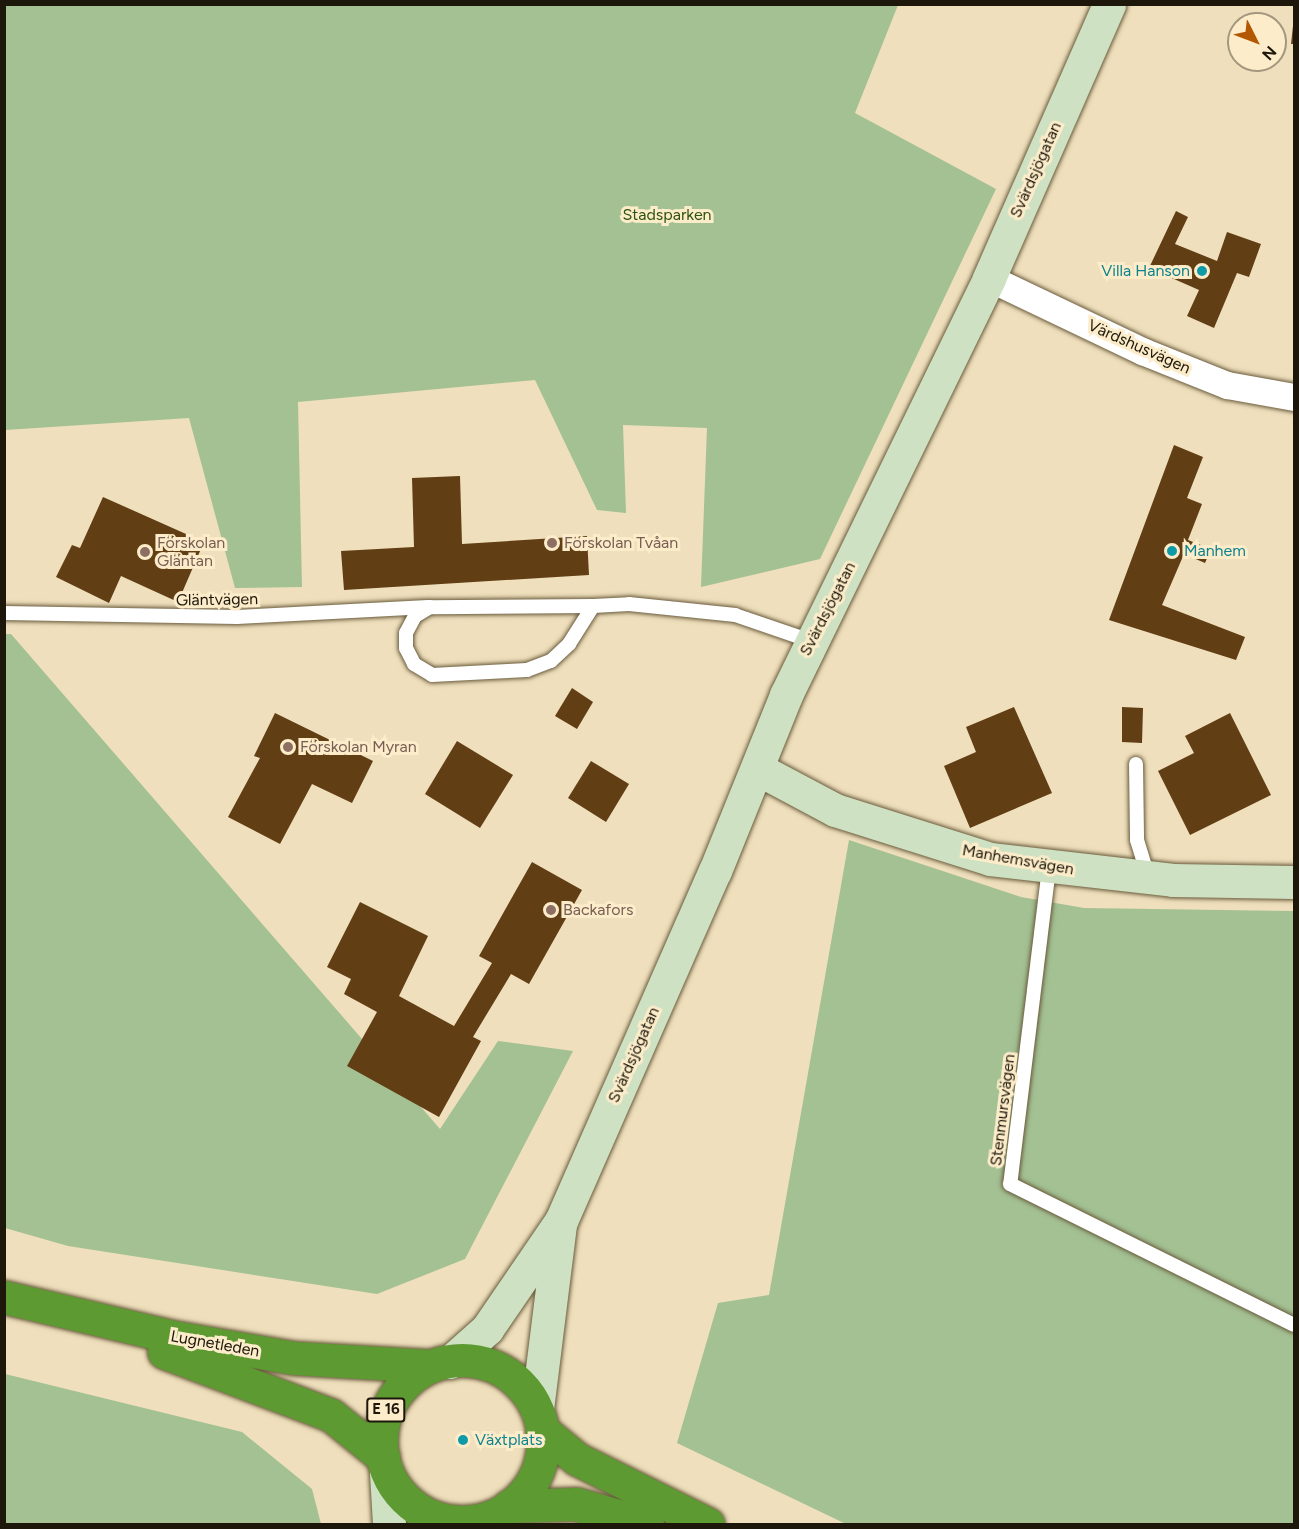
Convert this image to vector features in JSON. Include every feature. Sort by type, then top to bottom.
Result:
[{"type":"highway","name":"Lugnetleden","points":[[4,1297],[173,1337],[294,1358],[440,1364]]},
{"type":"highway","name":"Lugnetleden","points":[[4,1302],[203,1364],[332,1415],[385,1465]]},
{"type":"highway","points":[[440,1364],[461,1359],[493,1365],[519,1383],[539,1419],[577,1459],[708,1524]]},
{"type":"highway","name":"E 16","points":[[440,1364],[404,1384],[386,1410],[380,1442],[385,1465],[404,1500],[431,1517],[462,1523],[576,1504],[647,1524]]},
{"type":"highway","points":[[497,1516],[520,1499],[538,1472],[544,1441],[539,1419]]},
{"type":"street","name":"Svärdsjögatan","points":[[440,1364],[487,1329],[561,1221],[758,769],[811,641],[989,278],[1109,4]]},
{"type":"street","name":"Värdshusvägen","points":[[989,278],[1142,351],[1216,380],[1294,397]]},
{"type":"street","name":"Manhemsvägen","points":[[758,769],[806,796],[887,829],[990,859],[1049,868],[1148,878],[1294,882]]},
{"type":"street","name":"Svärdsjögatan","points":[[539,1419],[561,1221]]},
{"type":"street","points":[[385,1465],[389,1524]]},
{"type":"lane","points":[[430,607],[415,616],[406,633],[406,648],[414,664],[432,675],[465,676],[527,670],[551,661],[569,644],[593,606]]},
{"type":"lane","name":"Gläntvägen","points":[[4,613],[237,617],[430,607],[674,606],[735,615],[811,641]]},
{"type":"lane","points":[[1136,764],[1137,840],[1148,878]]},
{"type":"lane","name":"Stenmursvägen","points":[[1049,868],[1010,1184],[1294,1325]]},
{"type":"green space","name":"Stadsparken","points":[[5,4],[898,5],[855,113],[996,189],[820,559],[701,587],[707,428],[623,425],[626,513],[597,510],[535,380],[298,402],[302,587],[235,588],[189,418],[5,430]]},
{"type":"green space","points":[[5,634],[11,634],[440,1129],[498,1041],[573,1051],[465,1259],[377,1294],[68,1246],[5,1228]]},
{"type":"green space","points":[[849,840],[1021,897],[1084,908],[1294,911],[1294,1524],[846,1524],[677,1443],[718,1303],[769,1295]]},
{"type":"green space","points":[[5,1374],[242,1432],[312,1489],[321,1524],[5,1524]]},
{"type":"building","points":[[1293,26],[1294,44],[1291,44]]},
{"type":"building","name":"Villa Hanson","points":[[1176,211],[1188,217],[1175,244],[1217,261],[1227,232],[1261,244],[1249,277],[1237,273],[1214,328],[1187,316],[1199,290],[1149,268]]},
{"type":"building","name":"Manhem","points":[[1174,445],[1203,457],[1187,498],[1202,504],[1188,540],[1211,549],[1205,563],[1184,554],[1162,605],[1245,637],[1236,660],[1109,620]]},
{"type":"building","points":[[460,476],[462,544],[587,536],[589,575],[344,590],[341,551],[414,547],[412,478]]},
{"type":"building","points":[[103,497],[204,542],[178,602],[121,576],[109,603],[56,577],[72,545],[80,548]]},
{"type":"building","points":[[572,688],[593,702],[577,729],[555,716]]},
{"type":"building","points":[[1014,707],[1052,793],[970,828],[944,766],[976,752],[966,727]]},
{"type":"building","points":[[1122,707],[1143,708],[1142,743],[1122,742]]},
{"type":"building","points":[[275,713],[373,761],[352,803],[312,784],[280,844],[228,817],[260,758],[254,756]]},
{"type":"building","points":[[1230,713],[1271,795],[1190,835],[1158,771],[1194,753],[1185,736]]},
{"type":"building","points":[[457,741],[513,775],[480,828],[425,794]]},
{"type":"building","points":[[591,761],[629,784],[606,822],[568,798]]},
{"type":"building","points":[[532,862],[582,890],[529,984],[511,974],[473,1037],[481,1041],[439,1117],[347,1066],[377,1012],[344,994],[351,979],[327,967],[360,902],[428,936],[399,996],[454,1026],[492,963],[479,956]]},
{"type":"place","name":"Villa Hanson","points":[[1202,271]]},
{"type":"place","name":"Förskolan Tvåan","points":[[552,543]]},
{"type":"place","name":"Manhem","points":[[1172,551]]},
{"type":"place","name":"Förskolan Gläntan","points":[[145,552]]},
{"type":"place","name":"Förskolan Myran","points":[[288,747]]},
{"type":"place","name":"Backafors","points":[[551,910]]},
{"type":"place","name":"Växtplats","points":[[463,1440]]}]
